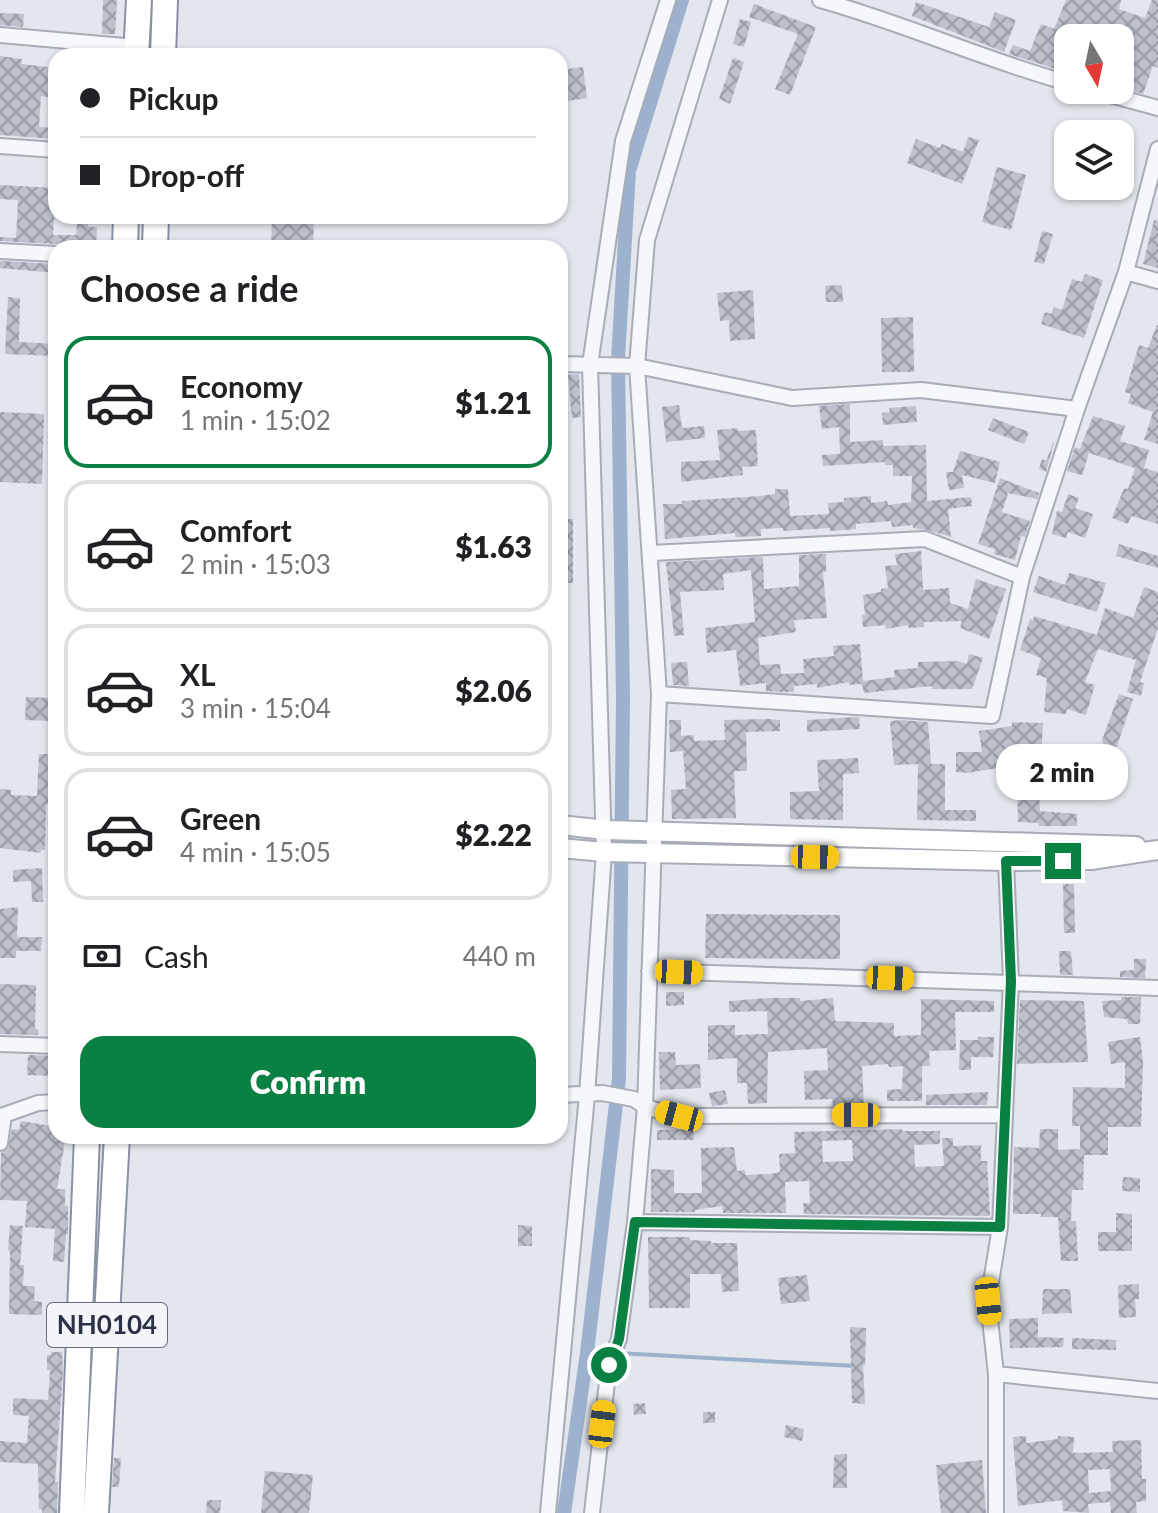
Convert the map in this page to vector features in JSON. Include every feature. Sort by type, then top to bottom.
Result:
[{"type":"highway","points":[[136,48],[139,0]]},
{"type":"highway","points":[[163,48],[165,0]]},
{"type":"highway","name":"NH0104","points":[[72,1513],[87,1144]]},
{"type":"highway","name":"NH0104","points":[[96,1513],[117,1144]]},
{"type":"main road","points":[[568,826],[605,830],[1092,843],[1158,849]]},
{"type":"main road","points":[[568,849],[1006,861],[1091,860],[1158,849]]},
{"type":"street","points":[[548,1513],[594,1094],[607,851],[590,365],[623,141],[668,0]]},
{"type":"street","points":[[592,1513],[609,1365],[619,1339],[635,1222],[654,853],[659,694],[651,553],[634,366],[647,240],[720,0]]},
{"type":"street","points":[[820,0],[868,6],[1021,70],[1054,79]]},
{"type":"street","points":[[0,35],[104,48]]},
{"type":"street","points":[[1134,101],[1158,108]]},
{"type":"street","points":[[0,146],[48,149]]},
{"type":"street","points":[[659,694],[992,716],[1022,577],[1126,272],[1158,149]]},
{"type":"street","points":[[0,251],[48,254]]},
{"type":"street","points":[[1126,272],[1158,281]]},
{"type":"street","points":[[568,364],[634,366],[792,398],[921,390],[1077,409]]},
{"type":"street","points":[[651,553],[925,539],[1022,577]]},
{"type":"street","points":[[996,1513],[996,1374],[988,1301],[1000,1227],[1011,981],[1006,861]]},
{"type":"street","points":[[649,971],[1158,988]]},
{"type":"street","points":[[0,1044],[48,1046]]},
{"type":"street","points":[[568,1095],[594,1094],[640,1103],[679,1116],[1004,1115]]},
{"type":"street","points":[[0,1143],[4,1115],[48,1102]]},
{"type":"street","points":[[635,1222],[1000,1227]]},
{"type":"street","points":[[996,1374],[1158,1391]]},
{"type":"building","points":[[103,0],[117,0],[115,34],[102,34]]},
{"type":"building","points":[[1066,0],[1121,0],[1119,9],[1145,18],[1152,0],[1158,0],[1158,68],[1153,66],[1143,94],[1134,91],[1134,24],[1056,24]]},
{"type":"building","points":[[916,2],[989,27],[995,12],[1016,20],[1004,52],[912,16]]},
{"type":"building","points":[[754,4],[816,27],[790,95],[775,89],[798,34],[749,17]]},
{"type":"building","points":[[0,13],[24,14],[23,27],[0,25]]},
{"type":"building","points":[[740,19],[751,22],[744,47],[733,44]]},
{"type":"building","points":[[1041,24],[1054,29],[1054,68],[1009,54],[1013,45],[1030,51]]},
{"type":"building","points":[[0,56],[22,59],[21,64],[48,67],[48,97],[41,96],[39,127],[48,128],[48,138],[0,135]]},
{"type":"building","points":[[733,58],[744,62],[730,104],[719,99]]},
{"type":"building","points":[[583,67],[587,98],[568,101],[568,69]]},
{"type":"building","points":[[968,137],[979,140],[962,184],[907,163],[916,139],[963,152]]},
{"type":"building","points":[[997,167],[1026,175],[1011,230],[982,222]]},
{"type":"building","points":[[0,185],[48,188],[48,224],[54,224],[53,235],[76,235],[77,224],[88,224],[88,227],[97,227],[96,240],[48,240],[48,244],[0,241],[0,237],[16,238],[18,200],[0,199]]},
{"type":"building","points":[[1154,220],[1158,221],[1158,268],[1143,264]]},
{"type":"building","points":[[272,224],[314,224],[313,240],[271,240]]},
{"type":"building","points":[[1042,231],[1053,234],[1044,264],[1034,262]]},
{"type":"building","points":[[0,261],[48,264],[48,272],[0,268]]},
{"type":"building","points":[[1085,274],[1103,280],[1084,338],[1041,324],[1045,312],[1051,314],[1054,307],[1062,310],[1072,279],[1082,282]]},
{"type":"building","points":[[842,285],[843,302],[826,302],[825,286]]},
{"type":"building","points":[[753,290],[755,339],[730,341],[729,320],[720,321],[717,293]]},
{"type":"building","points":[[8,297],[20,298],[19,342],[48,344],[48,356],[5,354]]},
{"type":"building","points":[[913,317],[914,372],[882,372],[881,318]]},
{"type":"building","points":[[1157,325],[1158,444],[1144,440],[1153,412],[1128,403],[1131,394],[1125,392],[1139,345],[1148,348]]},
{"type":"building","points":[[579,374],[581,417],[572,418],[568,375]]},
{"type":"building","points":[[850,404],[850,442],[883,440],[883,446],[926,445],[927,501],[971,497],[972,506],[948,509],[951,537],[913,528],[913,525],[892,527],[891,521],[856,524],[856,529],[761,529],[761,536],[735,537],[735,533],[665,539],[663,504],[682,504],[682,501],[761,496],[775,494],[775,489],[788,489],[790,516],[829,514],[828,503],[844,502],[844,498],[871,496],[871,503],[887,501],[888,505],[911,502],[912,476],[893,476],[893,465],[885,465],[885,462],[823,466],[822,455],[840,454],[839,427],[822,429],[819,406]]},
{"type":"building","points":[[679,405],[682,428],[704,426],[705,438],[666,442],[662,407]]},
{"type":"building","points":[[916,406],[917,422],[883,425],[882,413],[890,412],[889,408]]},
{"type":"building","points":[[0,412],[44,414],[42,484],[0,482]]},
{"type":"building","points":[[1093,416],[1125,426],[1120,441],[1149,450],[1144,468],[1158,472],[1158,524],[1131,516],[1128,524],[1112,518],[1124,488],[1128,489],[1135,468],[1089,453],[1082,475],[1067,471],[1075,447],[1080,449]]},
{"type":"building","points":[[993,418],[1029,432],[1024,444],[988,430]]},
{"type":"building","points":[[737,428],[738,431],[756,430],[758,466],[742,467],[743,475],[681,482],[681,462],[720,460],[717,430]]},
{"type":"building","points":[[1055,439],[1046,472],[1039,469],[1042,459],[1046,461]]},
{"type":"building","points":[[960,451],[1000,462],[995,483],[962,475],[964,488],[949,490],[946,472],[953,472]]},
{"type":"building","points":[[1000,478],[1039,493],[1037,499],[1008,493],[1002,512],[1030,521],[1025,537],[1021,536],[1015,560],[994,554],[995,549],[978,544]]},
{"type":"building","points":[[1068,494],[1079,498],[1075,508],[1093,514],[1085,538],[1068,532],[1066,538],[1052,534],[1057,511],[1062,512]]},
{"type":"building","points":[[568,519],[573,519],[573,583],[568,583]]},
{"type":"building","points":[[1119,544],[1158,556],[1158,568],[1116,556]]},
{"type":"building","points":[[921,551],[923,590],[949,588],[950,603],[968,609],[976,579],[1006,589],[989,639],[960,628],[962,621],[924,622],[924,627],[909,628],[908,625],[886,629],[885,625],[863,627],[863,595],[888,588],[885,566],[897,565],[895,554]]},
{"type":"building","points":[[826,554],[826,572],[823,572],[827,618],[794,620],[796,632],[758,638],[760,665],[780,664],[781,674],[804,673],[803,659],[834,656],[833,646],[860,644],[863,681],[895,677],[894,670],[918,668],[918,662],[959,661],[967,664],[969,654],[983,658],[972,689],[932,689],[932,686],[864,693],[862,684],[849,685],[849,682],[817,688],[817,684],[794,686],[794,692],[782,692],[766,691],[766,683],[740,686],[736,650],[707,653],[705,628],[755,622],[751,570],[723,574],[724,590],[680,592],[684,635],[674,636],[666,562],[763,557],[764,589],[799,586],[799,555]]},
{"type":"building","points":[[1069,573],[1106,583],[1097,612],[1033,592],[1039,576],[1065,585]]},
{"type":"building","points":[[1144,587],[1158,592],[1158,628],[1140,682],[1144,683],[1141,696],[1127,692],[1136,660],[1098,649],[1085,682],[1095,685],[1086,715],[1067,709],[1066,714],[1044,712],[1047,678],[1036,675],[1041,658],[1020,650],[1030,619],[1033,620],[1034,616],[1097,635],[1105,608],[1133,618]]},
{"type":"building","points":[[687,662],[689,686],[673,685],[671,663]]},
{"type":"building","points":[[1119,694],[1133,699],[1116,749],[1103,745],[1102,740]]},
{"type":"building","points":[[26,697],[48,698],[48,721],[25,720]]},
{"type":"building","points":[[859,717],[860,729],[807,732],[807,720]]},
{"type":"building","points":[[669,720],[681,720],[681,736],[694,735],[694,741],[725,740],[724,720],[780,720],[780,731],[746,732],[747,771],[734,771],[736,818],[672,819],[671,790],[686,789],[683,751],[670,752]]},
{"type":"building","points":[[890,721],[928,722],[931,764],[945,764],[945,810],[976,810],[976,821],[917,820],[918,764],[894,765]]},
{"type":"building","points":[[1012,722],[1043,723],[1040,774],[1076,774],[1076,788],[1039,790],[1040,811],[1077,814],[1077,826],[1039,826],[1039,823],[1018,822],[1017,787],[1020,787],[1022,764],[956,772],[956,752],[982,752],[979,731],[1012,726]]},
{"type":"building","points":[[39,754],[48,754],[45,850],[41,853],[0,848],[0,789],[11,790],[11,795],[37,796]]},
{"type":"building","points":[[858,758],[859,773],[843,774],[843,820],[790,819],[790,792],[819,791],[817,760]]},
{"type":"building","points":[[1109,758],[1117,767],[1108,775],[1100,767]]},
{"type":"building","points":[[42,868],[43,902],[32,902],[31,881],[13,882],[13,870]]},
{"type":"building","points":[[1063,884],[1074,884],[1075,933],[1064,933]]},
{"type":"building","points":[[18,907],[17,937],[42,937],[41,951],[16,951],[16,958],[0,958],[0,909]]},
{"type":"building","points":[[706,914],[840,915],[840,959],[705,958]]},
{"type":"building","points":[[1059,951],[1071,951],[1073,975],[1060,975]]},
{"type":"building","points":[[1134,959],[1146,959],[1145,978],[1120,977],[1120,971],[1134,970]]},
{"type":"building","points":[[0,984],[36,985],[35,1029],[38,1035],[0,1034]]},
{"type":"building","points":[[666,992],[684,992],[684,1005],[666,1006]]},
{"type":"building","points":[[1121,997],[1141,997],[1140,1024],[1128,1024],[1127,1019],[1104,1017],[1102,1001],[1121,1000]]},
{"type":"building","points":[[800,998],[800,1001],[833,998],[835,1021],[894,1023],[894,1036],[921,1035],[921,999],[994,1001],[994,1012],[955,1012],[956,1050],[929,1051],[930,1066],[922,1066],[922,1101],[887,1101],[887,1090],[902,1089],[903,1066],[889,1067],[888,1064],[862,1066],[864,1105],[833,1106],[832,1099],[805,1100],[804,1071],[828,1070],[827,1048],[768,1052],[767,1103],[748,1104],[747,1083],[737,1083],[737,1058],[708,1060],[708,1025],[735,1025],[735,1035],[768,1034],[767,1011],[729,1012],[729,1001]]},
{"type":"building","points":[[1020,1000],[1084,1001],[1088,1062],[1017,1064]]},
{"type":"building","points":[[978,1037],[994,1037],[993,1057],[971,1057],[971,1070],[959,1070],[960,1040],[978,1040]]},
{"type":"building","points":[[1140,1037],[1143,1062],[1141,1127],[1108,1127],[1108,1155],[1084,1155],[1083,1190],[1072,1190],[1071,1221],[1076,1221],[1078,1261],[1061,1261],[1058,1217],[1013,1214],[1014,1147],[1039,1148],[1040,1129],[1058,1129],[1058,1150],[1080,1149],[1080,1126],[1072,1126],[1073,1087],[1125,1088],[1125,1062],[1111,1064],[1108,1042]]},
{"type":"building","points":[[659,1052],[675,1052],[676,1065],[700,1064],[701,1088],[660,1090]]},
{"type":"building","points":[[28,1055],[48,1056],[48,1076],[27,1075]]},
{"type":"building","points":[[725,1090],[728,1104],[712,1106],[709,1093]]},
{"type":"building","points":[[988,1092],[987,1105],[926,1105],[926,1095]]},
{"type":"building","points":[[21,1121],[48,1126],[48,1144],[65,1144],[57,1189],[65,1189],[65,1206],[68,1206],[64,1262],[53,1261],[55,1229],[25,1227],[27,1201],[0,1200],[1,1153],[8,1148],[12,1129],[19,1130]]},
{"type":"building","points":[[694,1129],[694,1140],[657,1140],[657,1130]]},
{"type":"building","points":[[940,1131],[940,1144],[914,1145],[915,1167],[944,1166],[942,1138],[953,1138],[953,1146],[981,1145],[981,1161],[987,1161],[990,1216],[804,1214],[803,1203],[810,1203],[809,1181],[785,1182],[786,1213],[723,1213],[722,1206],[695,1212],[651,1212],[651,1169],[674,1170],[674,1193],[702,1193],[701,1148],[734,1147],[737,1171],[745,1170],[745,1175],[770,1174],[780,1172],[779,1154],[795,1153],[794,1132]],"holes":[[[852,1140],[853,1161],[823,1162],[822,1141]]]},
{"type":"building","points":[[1123,1177],[1140,1178],[1140,1192],[1122,1191]]},
{"type":"building","points":[[1116,1213],[1132,1214],[1132,1251],[1098,1251],[1098,1232],[1116,1232]]},
{"type":"building","points":[[10,1225],[23,1226],[20,1265],[24,1265],[23,1286],[35,1286],[34,1301],[42,1302],[42,1315],[9,1314]]},
{"type":"building","points":[[518,1225],[532,1226],[532,1246],[518,1246]]},
{"type":"building","points":[[648,1237],[690,1237],[690,1240],[711,1243],[737,1243],[739,1291],[722,1292],[721,1274],[690,1274],[690,1308],[649,1308]]},
{"type":"building","points":[[807,1275],[810,1301],[781,1304],[778,1278]]},
{"type":"building","points":[[1139,1284],[1139,1299],[1135,1299],[1136,1317],[1119,1318],[1118,1285]]},
{"type":"building","points":[[1043,1289],[1070,1289],[1072,1313],[1042,1314]]},
{"type":"building","points":[[1038,1318],[1038,1337],[1064,1338],[1063,1347],[1010,1348],[1009,1319]]},
{"type":"building","points":[[850,1327],[866,1328],[863,1365],[865,1404],[852,1403]]},
{"type":"building","points":[[1072,1338],[1116,1340],[1116,1350],[1072,1349]]},
{"type":"building","points":[[62,1352],[63,1371],[55,1482],[58,1482],[57,1513],[42,1513],[39,1509],[38,1464],[0,1462],[0,1441],[27,1443],[29,1416],[13,1415],[13,1398],[48,1400],[50,1370],[47,1370],[47,1355]]},
{"type":"building","points":[[645,1403],[646,1414],[634,1415],[633,1404]]},
{"type":"building","points":[[703,1412],[715,1412],[715,1423],[703,1423]]},
{"type":"building","points":[[786,1425],[804,1429],[802,1441],[784,1437]]},
{"type":"building","points":[[1026,1436],[1026,1443],[1058,1439],[1058,1436],[1074,1437],[1073,1453],[1113,1452],[1112,1441],[1141,1440],[1146,1501],[1136,1502],[1137,1513],[1111,1513],[1110,1502],[1088,1504],[1089,1513],[1063,1511],[1062,1500],[1018,1506],[1013,1437]],"holes":[[[1110,1469],[1111,1491],[1089,1493],[1088,1470]]]},
{"type":"building","points":[[847,1454],[847,1488],[833,1488],[834,1455]]},
{"type":"building","points":[[114,1458],[121,1458],[119,1487],[112,1487]]},
{"type":"building","points":[[982,1460],[986,1513],[941,1513],[936,1465]]},
{"type":"building","points":[[265,1471],[313,1475],[309,1513],[261,1513]]},
{"type":"building","points":[[207,1500],[221,1500],[220,1513],[206,1513]]},
{"type":"waterway","points":[[564,1513],[587,1353],[619,1078],[623,698],[618,359],[629,171],[682,0]]},
{"type":"waterway","points":[[587,1353],[609,1353]]},
{"type":"waterway","points":[[617,1353],[856,1366]]},
{"type":"route","points":[[609,1365],[619,1339],[635,1222],[1000,1227],[1011,981],[1006,861],[1063,861]]}]
